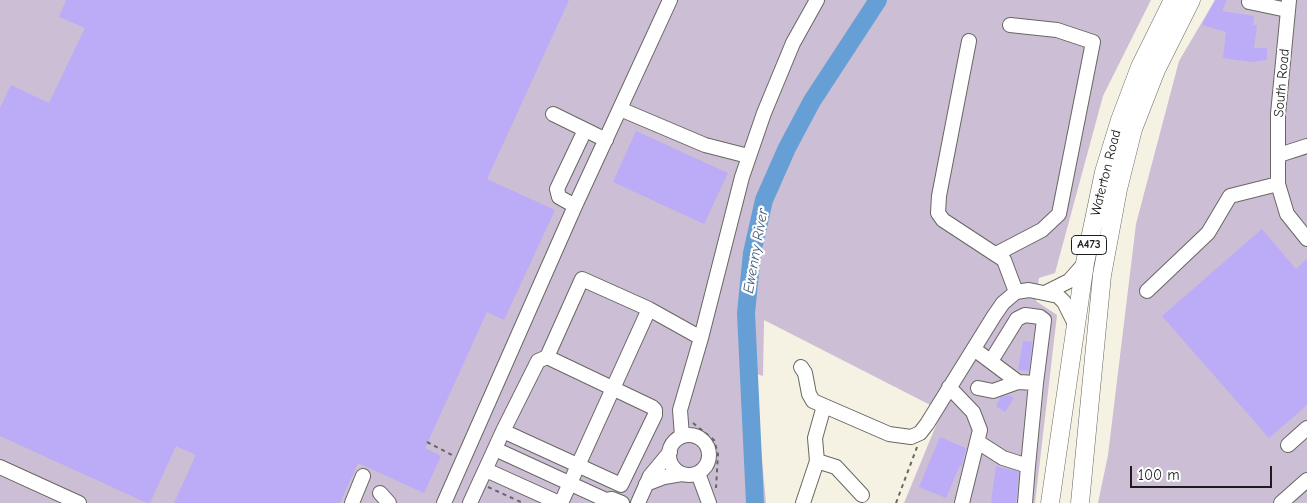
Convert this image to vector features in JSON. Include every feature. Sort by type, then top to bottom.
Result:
[{"type":"main road","name":"Waterton Road","points":[[1050,503],[1085,262],[1104,172],[1120,120],[1140,67],[1172,0]]},
{"type":"main road","name":"Waterton Road","points":[[1080,503],[1102,275],[1118,189],[1134,129],[1150,87],[1191,0]]},
{"type":"street","points":[[444,503],[575,206],[670,0]]},
{"type":"street","points":[[682,436],[680,410],[701,338],[748,156],[793,43],[817,0]]},
{"type":"street","points":[[1250,0],[1249,2],[1288,5]]},
{"type":"street","name":"South Road","points":[[1288,5],[1278,114],[1278,184],[1287,214],[1307,239]]},
{"type":"street","points":[[996,254],[1042,230],[1059,214],[1093,42],[1056,30],[1010,25]]},
{"type":"street","points":[[969,41],[939,196],[938,213],[943,220],[1004,260],[1016,292]]},
{"type":"street","points":[[620,110],[705,145],[748,156]]},
{"type":"street","points":[[553,114],[606,140]]},
{"type":"street","points":[[575,206],[559,197],[557,189],[585,130]]},
{"type":"street","points":[[1278,160],[1307,146]]},
{"type":"street","points":[[1147,291],[1208,233],[1230,196],[1278,184]]},
{"type":"street","points":[[1047,292],[1069,281],[1085,262]]},
{"type":"street","points":[[547,358],[582,279],[649,309],[701,338]]},
{"type":"street","points":[[801,367],[805,373],[809,394],[818,403],[889,434],[905,437],[915,436],[927,424],[1003,303],[1016,292],[1029,290],[1047,292],[1058,296],[1064,302],[1076,326]]},
{"type":"street","points":[[486,470],[560,503],[649,309]]},
{"type":"street","points":[[991,361],[1017,319],[1026,315],[1040,317],[1044,320],[1025,503]]},
{"type":"street","points":[[974,349],[1018,382]]},
{"type":"street","points":[[470,503],[503,431],[538,360],[547,358],[613,388],[652,407],[655,415],[621,485],[503,431]]},
{"type":"street","points":[[978,388],[993,391],[1018,382],[1036,383]]},
{"type":"street","points":[[949,387],[976,417],[980,430],[962,503]]},
{"type":"street","points":[[802,503],[817,461],[815,438],[818,403]]},
{"type":"street","points":[[1288,445],[1307,428]]},
{"type":"street","points":[[638,503],[646,484],[650,476],[670,452],[676,440],[682,436],[694,436],[700,438],[708,447],[710,453],[707,465],[698,473],[664,477],[646,484]]},
{"type":"street","points":[[978,442],[1003,458],[1028,466]]},
{"type":"street","points":[[495,449],[607,502],[612,499],[622,503]]},
{"type":"street","points":[[670,452],[672,465],[682,474]]},
{"type":"street","points":[[817,461],[836,467],[862,495]]},
{"type":"street","points":[[0,467],[79,503]]},
{"type":"street","points":[[698,473],[713,499]]},
{"type":"street","points":[[352,503],[363,476]]},
{"type":"street","points":[[1281,503],[1307,480]]},
{"type":"path","points":[[691,417],[692,422],[714,440],[718,454],[713,499]]},
{"type":"path","points":[[896,503],[917,450],[915,436]]},
{"type":"shaded area","points":[[0,0],[1151,0],[1103,96],[1055,273],[1039,278],[1036,301],[1057,315],[1035,503],[904,503],[942,411],[764,320],[763,376],[754,373],[766,503],[0,503]]},
{"type":"shaded area","points":[[1215,0],[1307,0],[1307,503],[1098,503],[1108,455],[1136,224],[1179,61]]},
{"type":"building","points":[[66,0],[569,0],[487,179],[555,210],[504,320],[487,312],[425,448],[441,456],[424,493],[358,463],[340,503],[174,503],[196,455],[176,446],[150,503],[147,503],[0,436],[0,108],[11,85],[49,103],[85,28],[59,17]]},
{"type":"building","points":[[1215,0],[1227,0],[1222,11],[1254,16],[1253,25],[1257,25],[1254,48],[1267,48],[1267,60],[1252,62],[1223,58],[1226,32],[1202,25]]},
{"type":"building","points":[[636,131],[728,173],[704,224],[613,182]]},
{"type":"building","points":[[1262,229],[1296,269],[1307,259],[1307,405],[1269,438],[1162,316]]},
{"type":"building","points":[[1023,341],[1032,342],[1029,371],[1018,370]]},
{"type":"building","points":[[1009,395],[1014,398],[1005,412],[996,406],[1001,397]]},
{"type":"building","points":[[940,437],[966,448],[962,465],[959,467],[946,498],[919,487]]},
{"type":"building","points":[[996,466],[1019,472],[1016,503],[991,503]]},
{"type":"waterway","name":"Ewenny River","points":[[755,503],[746,313],[752,253],[764,200],[787,148],[812,101],[878,0]]}]
